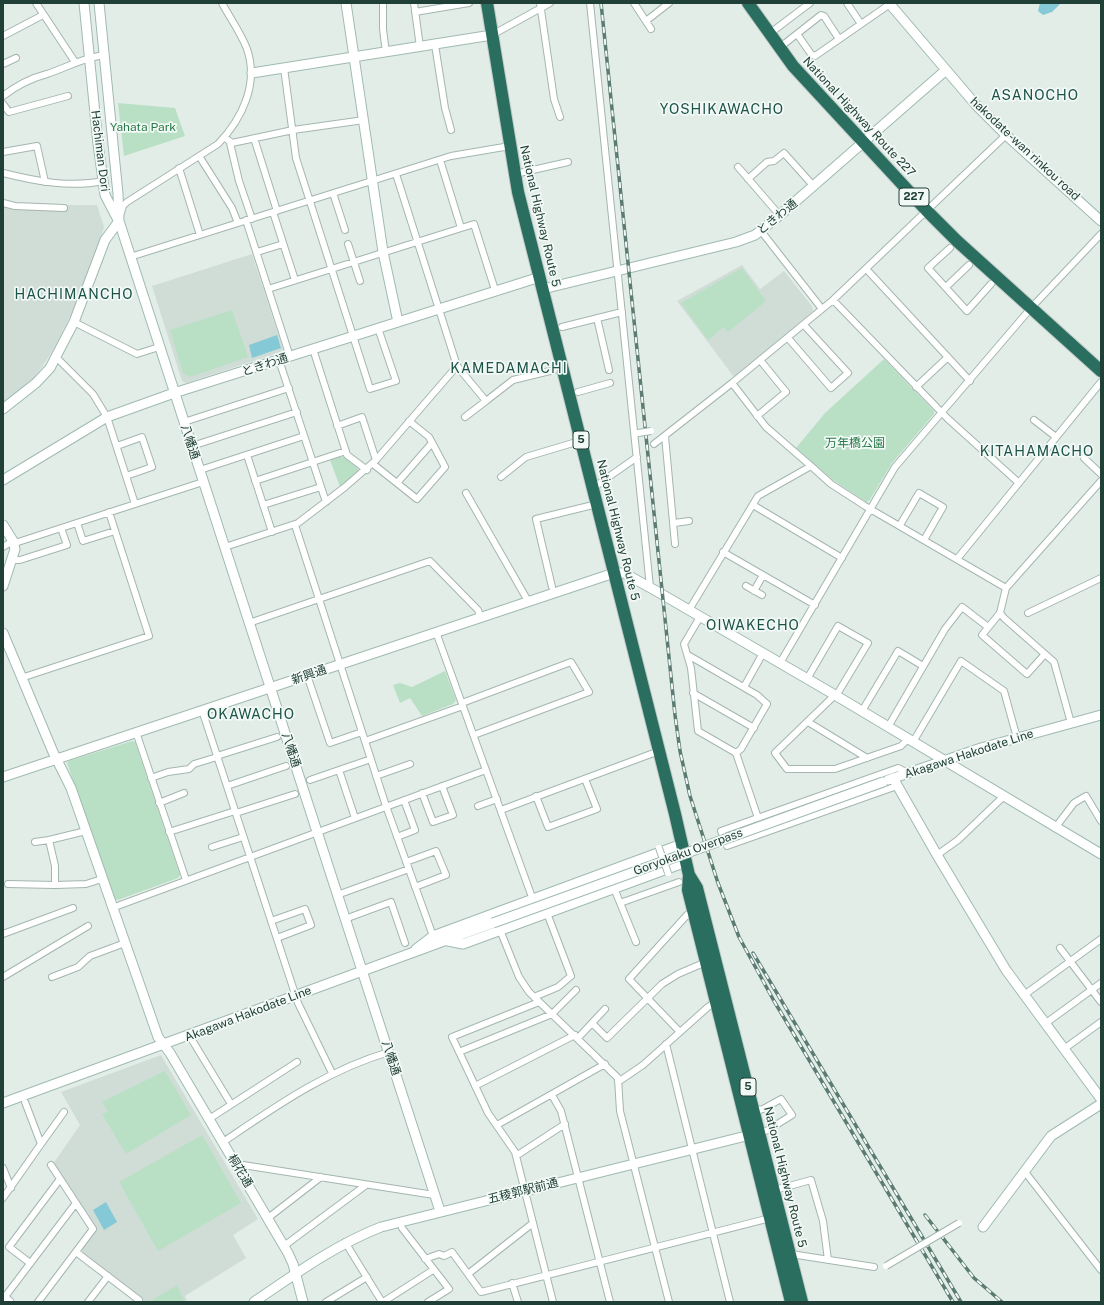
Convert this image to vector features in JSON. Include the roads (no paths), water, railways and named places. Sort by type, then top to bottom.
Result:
[{"type":"highway","name":"National Highway Route 5","points":[[487,3],[515,174],[682,844],[689,875],[688,890],[716,1002],[755,1134],[775,1190],[802,1302]]},
{"type":"highway","name":"National Highway Route 227","points":[[753,5],[779,48],[793,66],[927,211],[957,241],[1101,371]]},
{"type":"highway","name":"National Highway Route 5","points":[[689,875],[698,888],[754,1111],[755,1134],[770,1218],[791,1302]]},
{"type":"street","points":[[36,3],[75,62]]},
{"type":"street","name":"Hachiman Dori","points":[[84,3],[105,195],[119,221]]},
{"type":"street","name":"Hachiman Dori","points":[[99,3],[119,221]]},
{"type":"street","points":[[3,409],[36,384],[56,357],[74,322],[105,240],[119,221],[123,206],[179,168],[218,144],[236,120],[246,101],[252,73],[246,48],[222,3]]},
{"type":"street","points":[[346,3],[383,252],[398,322]]},
{"type":"street","points":[[383,3],[383,29],[386,53]]},
{"type":"street","points":[[414,3],[420,47]]},
{"type":"street","points":[[415,12],[469,3]]},
{"type":"street","points":[[252,73],[386,53],[492,35],[540,6],[550,3]]},
{"type":"street","points":[[590,3],[650,588]]},
{"type":"street","points":[[634,3],[652,29]]},
{"type":"street","points":[[646,21],[670,3]]},
{"type":"street","points":[[770,34],[810,3]]},
{"type":"street","points":[[847,3],[862,24]]},
{"type":"street","points":[[797,34],[814,56],[890,4]]},
{"type":"street","name":"hakodate-wan rinkou road","points":[[890,4],[946,70],[1006,135],[1101,221]]},
{"type":"street","points":[[540,6],[554,99],[560,117]]},
{"type":"street","points":[[3,36],[43,15]]},
{"type":"street","points":[[779,48],[819,16],[823,15],[839,39]]},
{"type":"street","points":[[435,45],[445,108],[451,130]]},
{"type":"street","points":[[3,96],[24,83],[75,62],[89,57],[104,55]]},
{"type":"street","points":[[3,64],[16,58]]},
{"type":"street","points":[[284,68],[296,158],[370,389],[396,381],[378,328]]},
{"type":"street","name":"ときわ通","points":[[543,289],[736,242],[761,231],[946,70]]},
{"type":"street","points":[[3,104],[9,112],[68,96]]},
{"type":"street","points":[[230,143],[293,130],[364,120]]},
{"type":"street","points":[[654,444],[732,384],[833,300],[1006,135]]},
{"type":"street","points":[[224,137],[230,143],[257,252],[290,357]]},
{"type":"street","points":[[254,138],[283,244],[295,280]]},
{"type":"street","points":[[3,152],[37,146],[45,182]]},
{"type":"street","points":[[130,257],[440,160],[510,146]]},
{"type":"street","points":[[748,179],[767,162],[774,161],[784,153],[810,182]]},
{"type":"street","points":[[201,159],[232,208],[238,223]]},
{"type":"street","points":[[440,160],[461,228]]},
{"type":"street","points":[[515,174],[568,162]]},
{"type":"street","points":[[738,167],[776,211]]},
{"type":"street","points":[[179,168],[200,235]]},
{"type":"street","points":[[3,174],[45,182],[73,184],[103,181]]},
{"type":"street","points":[[396,174],[457,366],[486,401]]},
{"type":"street","points":[[333,193],[345,230]]},
{"type":"street","points":[[3,203],[15,206],[64,208]]},
{"type":"street","name":"八幡通","points":[[119,221],[440,1211]]},
{"type":"street","points":[[268,289],[474,224],[495,290]]},
{"type":"street","points":[[761,231],[822,309]]},
{"type":"street","points":[[780,663],[895,467],[1031,308],[1101,234]]},
{"type":"street","points":[[257,252],[283,244]]},
{"type":"street","points":[[348,244],[360,281]]},
{"type":"street","points":[[950,248],[928,268],[967,311],[991,284]]},
{"type":"street","points":[[946,287],[969,265]]},
{"type":"street","points":[[869,272],[970,381]]},
{"type":"street","name":"ときわ通","points":[[3,480],[107,417],[174,393],[495,290],[540,277]]},
{"type":"street","points":[[833,300],[942,413],[1019,483]]},
{"type":"street","points":[[562,327],[622,312]]},
{"type":"street","points":[[597,318],[609,370]]},
{"type":"street","points":[[74,322],[138,354],[159,347]]},
{"type":"street","points":[[788,338],[831,388],[848,373],[804,325]]},
{"type":"street","points":[[313,349],[347,455],[367,470]]},
{"type":"street","points":[[56,357],[93,394],[107,417],[135,504]]},
{"type":"street","points":[[916,387],[948,357]]},
{"type":"street","points":[[279,360],[326,502]]},
{"type":"street","points":[[757,416],[786,392],[760,360]]},
{"type":"street","points":[[225,547],[296,525],[326,502],[375,462],[457,366]]},
{"type":"street","points":[[465,417],[513,380],[554,370]]},
{"type":"street","points":[[957,559],[1101,382]]},
{"type":"street","points":[[578,392],[610,383]]},
{"type":"street","points":[[732,384],[766,427],[831,484],[1006,588]]},
{"type":"street","points":[[184,422],[289,388]]},
{"type":"street","points":[[192,446],[297,412]]},
{"type":"street","points":[[337,426],[362,417],[375,462],[417,499],[445,467],[428,437],[410,421]]},
{"type":"street","points":[[1034,420],[1056,437]]},
{"type":"street","points":[[638,432],[651,431]]},
{"type":"street","points":[[200,470],[304,436]]},
{"type":"street","points":[[665,436],[675,544]]},
{"type":"street","points":[[117,446],[142,437],[152,467],[126,476]]},
{"type":"street","points":[[397,482],[432,443]]},
{"type":"street","points":[[501,477],[526,457],[573,443]]},
{"type":"street","points":[[255,481],[346,451]]},
{"type":"street","points":[[247,455],[272,532]]},
{"type":"street","points":[[593,488],[637,457]]},
{"type":"street","points":[[1084,458],[1101,474]]},
{"type":"street","points":[[690,610],[723,552],[758,496],[811,466]]},
{"type":"street","points":[[1045,654],[1028,674],[982,635],[1000,613],[1006,588],[1101,481]]},
{"type":"street","points":[[3,547],[14,542],[203,482]]},
{"type":"street","points":[[263,505],[321,486]]},
{"type":"street","points":[[466,493],[528,601]]},
{"type":"street","points":[[900,526],[919,493],[943,507],[924,540]]},
{"type":"street","points":[[552,587],[536,519],[597,504]]},
{"type":"street","points":[[753,505],[842,558]]},
{"type":"street","points":[[21,678],[149,636],[109,512]]},
{"type":"street","points":[[674,524],[689,521]]},
{"type":"street","points":[[77,523],[83,541],[115,531]]},
{"type":"street","points":[[3,525],[14,542],[15,549],[3,586]]},
{"type":"street","points":[[296,525],[370,759],[433,936]]},
{"type":"street","points":[[12,560],[20,560],[67,545],[61,528]]},
{"type":"street","points":[[723,552],[815,605]]},
{"type":"street","points":[[249,623],[430,561],[478,610],[480,616]]},
{"type":"street","points":[[614,572],[624,574],[690,610],[763,654],[836,695],[910,741],[1101,854]]},
{"type":"street","name":"新興通","points":[[3,777],[614,572]]},
{"type":"street","points":[[754,591],[763,575]]},
{"type":"street","points":[[1028,613],[1101,578]]},
{"type":"street","points":[[746,586],[762,595]]},
{"type":"street","points":[[888,727],[945,629],[962,607],[988,626]]},
{"type":"street","points":[[1000,613],[1054,662],[1071,723]]},
{"type":"street","points":[[700,617],[684,644],[688,655],[698,731],[736,753],[758,818]]},
{"type":"street","points":[[807,679],[838,626],[868,643],[836,695],[775,753],[787,769],[835,769],[901,746],[910,741],[961,661],[1004,691],[1017,738]]},
{"type":"street","points":[[436,632],[533,900]]},
{"type":"street","name":"桐花通","points":[[3,633],[21,678],[71,788],[158,1036],[223,1142],[284,1246],[293,1264],[303,1302]]},
{"type":"street","points":[[862,712],[898,651],[923,666]]},
{"type":"street","points":[[744,687],[763,654]]},
{"type":"street","points":[[688,655],[744,687],[767,704],[741,750],[736,753]]},
{"type":"street","points":[[365,741],[571,662],[589,692],[474,735]]},
{"type":"street","points":[[307,676],[330,743],[362,732]]},
{"type":"street","points":[[693,693],[754,728]]},
{"type":"street","points":[[202,710],[298,1003],[332,1073]]},
{"type":"street","name":"Akagawa Hakodate Line","points":[[883,782],[895,782],[909,773],[981,748],[1101,715]]},
{"type":"street","points":[[808,722],[867,758]]},
{"type":"street","points":[[136,732],[186,880]]},
{"type":"street","points":[[151,778],[168,772],[189,769],[194,764],[277,736]]},
{"type":"street","points":[[501,810],[659,752]]},
{"type":"street","points":[[310,780],[370,759]]},
{"type":"street","points":[[376,776],[410,764]]},
{"type":"street","points":[[227,786],[286,766]]},
{"type":"street","points":[[909,773],[898,768],[721,831],[726,846],[895,782],[987,940],[1024,995],[1101,1099]]},
{"type":"street","points":[[339,770],[355,818]]},
{"type":"street","points":[[112,908],[486,770]]},
{"type":"street","points":[[536,796],[548,827],[596,810],[585,779]]},
{"type":"street","name":"Goryokaku Overpass","points":[[492,924],[883,782]]},
{"type":"street","points":[[422,793],[433,822],[440,820],[452,815],[442,786]]},
{"type":"street","points":[[160,802],[184,793]]},
{"type":"street","points":[[169,832],[295,794]]},
{"type":"street","points":[[937,855],[958,840],[1004,796]]},
{"type":"street","points":[[1055,828],[1074,802],[1086,796],[1101,821]]},
{"type":"street","points":[[478,806],[497,799]]},
{"type":"street","points":[[397,837],[415,830],[404,800]]},
{"type":"street","points":[[35,842],[86,831]]},
{"type":"street","points":[[212,848],[243,837]]},
{"type":"street","points":[[49,840],[55,866],[55,885]]},
{"type":"street","points":[[408,955],[433,936],[682,844]]},
{"type":"street","points":[[659,848],[668,873]]},
{"type":"street","points":[[337,894],[407,865],[436,851],[446,875],[415,887]]},
{"type":"street","points":[[446,941],[463,944],[686,862]]},
{"type":"street","points":[[8,884],[86,884],[102,879]]},
{"type":"street","points":[[620,903],[679,882]]},
{"type":"street","points":[[614,888],[636,942]]},
{"type":"street","points":[[345,919],[391,902],[405,943]]},
{"type":"street","points":[[3,934],[73,908]]},
{"type":"street","points":[[271,921],[305,909],[311,925],[277,938]]},
{"type":"street","points":[[547,913],[571,976],[558,987],[537,1000],[451,1035],[488,1113],[498,1125],[516,1156],[553,1302]]},
{"type":"street","points":[[680,1032],[629,979],[687,915]]},
{"type":"street","name":"Akagawa Hakodate Line","points":[[4,1100],[189,1036],[296,995],[492,924]]},
{"type":"street","points":[[3,977],[88,926]]},
{"type":"street","points":[[500,930],[519,977],[537,1000],[618,1078],[620,1111],[669,1302]]},
{"type":"street","points":[[1024,995],[1101,939]]},
{"type":"street","points":[[52,977],[78,967],[90,956],[125,943]]},
{"type":"street","points":[[1060,948],[1101,1002]]},
{"type":"street","points":[[592,1023],[606,1038],[662,984],[706,962]]},
{"type":"street","points":[[1046,1023],[1101,983]]},
{"type":"street","points":[[459,1052],[552,1014],[576,990]]},
{"type":"street","points":[[618,1082],[643,1065],[708,1007],[716,1002]]},
{"type":"street","points":[[475,1086],[577,1037],[605,1009]]},
{"type":"street","points":[[1064,1049],[1101,1022]]},
{"type":"street","points":[[189,1036],[231,1104]]},
{"type":"street","points":[[666,1044],[730,1302]]},
{"type":"street","points":[[223,1142],[279,1103],[332,1073],[388,1052]]},
{"type":"street","points":[[209,1119],[297,1062]]},
{"type":"street","points":[[498,1125],[605,1064]]},
{"type":"street","points":[[552,1094],[561,1111],[565,1124],[610,1302]]},
{"type":"street","points":[[754,1111],[763,1109],[781,1099],[792,1115],[768,1130],[755,1134]]},
{"type":"street","points":[[26,1102],[41,1144]]},
{"type":"street","points":[[983,1227],[1051,1136],[1101,1104]]},
{"type":"street","points":[[3,1198],[64,1112]]},
{"type":"street","points":[[516,1156],[565,1124]]},
{"type":"street","name":"五稜郭駅前通","points":[[254,1302],[345,1242],[380,1227],[755,1134]]},
{"type":"street","points":[[38,1302],[93,1229],[51,1165]]},
{"type":"street","points":[[243,1165],[434,1195]]},
{"type":"street","points":[[3,1168],[10,1188]]},
{"type":"street","points":[[1025,1172],[1101,1270]]},
{"type":"street","points":[[268,1218],[321,1177]]},
{"type":"street","points":[[30,1263],[9,1247],[60,1179]]},
{"type":"street","points":[[775,1190],[811,1180],[823,1220],[828,1260]]},
{"type":"street","points":[[284,1246],[366,1185]]},
{"type":"street","points":[[6,1299],[30,1263],[76,1203]]},
{"type":"street","points":[[425,1260],[439,1254],[444,1256],[452,1252],[481,1292],[770,1218]]},
{"type":"street","points":[[468,1274],[533,1223]]},
{"type":"street","points":[[886,1266],[959,1223]]},
{"type":"street","points":[[402,1228],[425,1260],[449,1289],[428,1302]]},
{"type":"street","points":[[345,1242],[382,1302],[433,1270]]},
{"type":"street","points":[[76,1252],[139,1301]]},
{"type":"street","points":[[791,1254],[874,1267]]},
{"type":"street","points":[[88,1302],[108,1276]]},
{"type":"street","points":[[326,1302],[367,1277]]},
{"type":"street","points":[[512,1283],[518,1302]]},
{"type":"water","points":[[1040,3],[1061,3],[1052,12],[1043,15],[1038,11]]},
{"type":"water","points":[[277,335],[281,348],[252,358],[249,345]]},
{"type":"water","points":[[106,1202],[117,1222],[104,1230],[93,1210]]},
{"type":"railway","points":[[601,3],[675,715],[680,751],[690,796],[718,883],[739,937],[774,1001],[953,1302]]},
{"type":"railway","points":[[753,953],[961,1302]]},
{"type":"railway","points":[[925,1215],[974,1278],[1002,1302]]},
{"type":"district","name":"ASANOCHO","points":[[1035,96]]},
{"type":"district","name":"YOSHIKAWACHO","points":[[722,110]]},
{"type":"district","name":"HACHIMANCHO","points":[[74,295]]},
{"type":"district","name":"KAMEDAMACHI","points":[[509,369]]},
{"type":"district","name":"KITAHAMACHO","points":[[1037,452]]},
{"type":"district","name":"OIWAKECHO","points":[[753,626]]},
{"type":"district","name":"OKAWACHO","points":[[251,715]]},
{"type":"park label","name":"Yahata Park","points":[[143,127]]},
{"type":"park label","name":"万年橋公園","points":[[855,443]]}]
